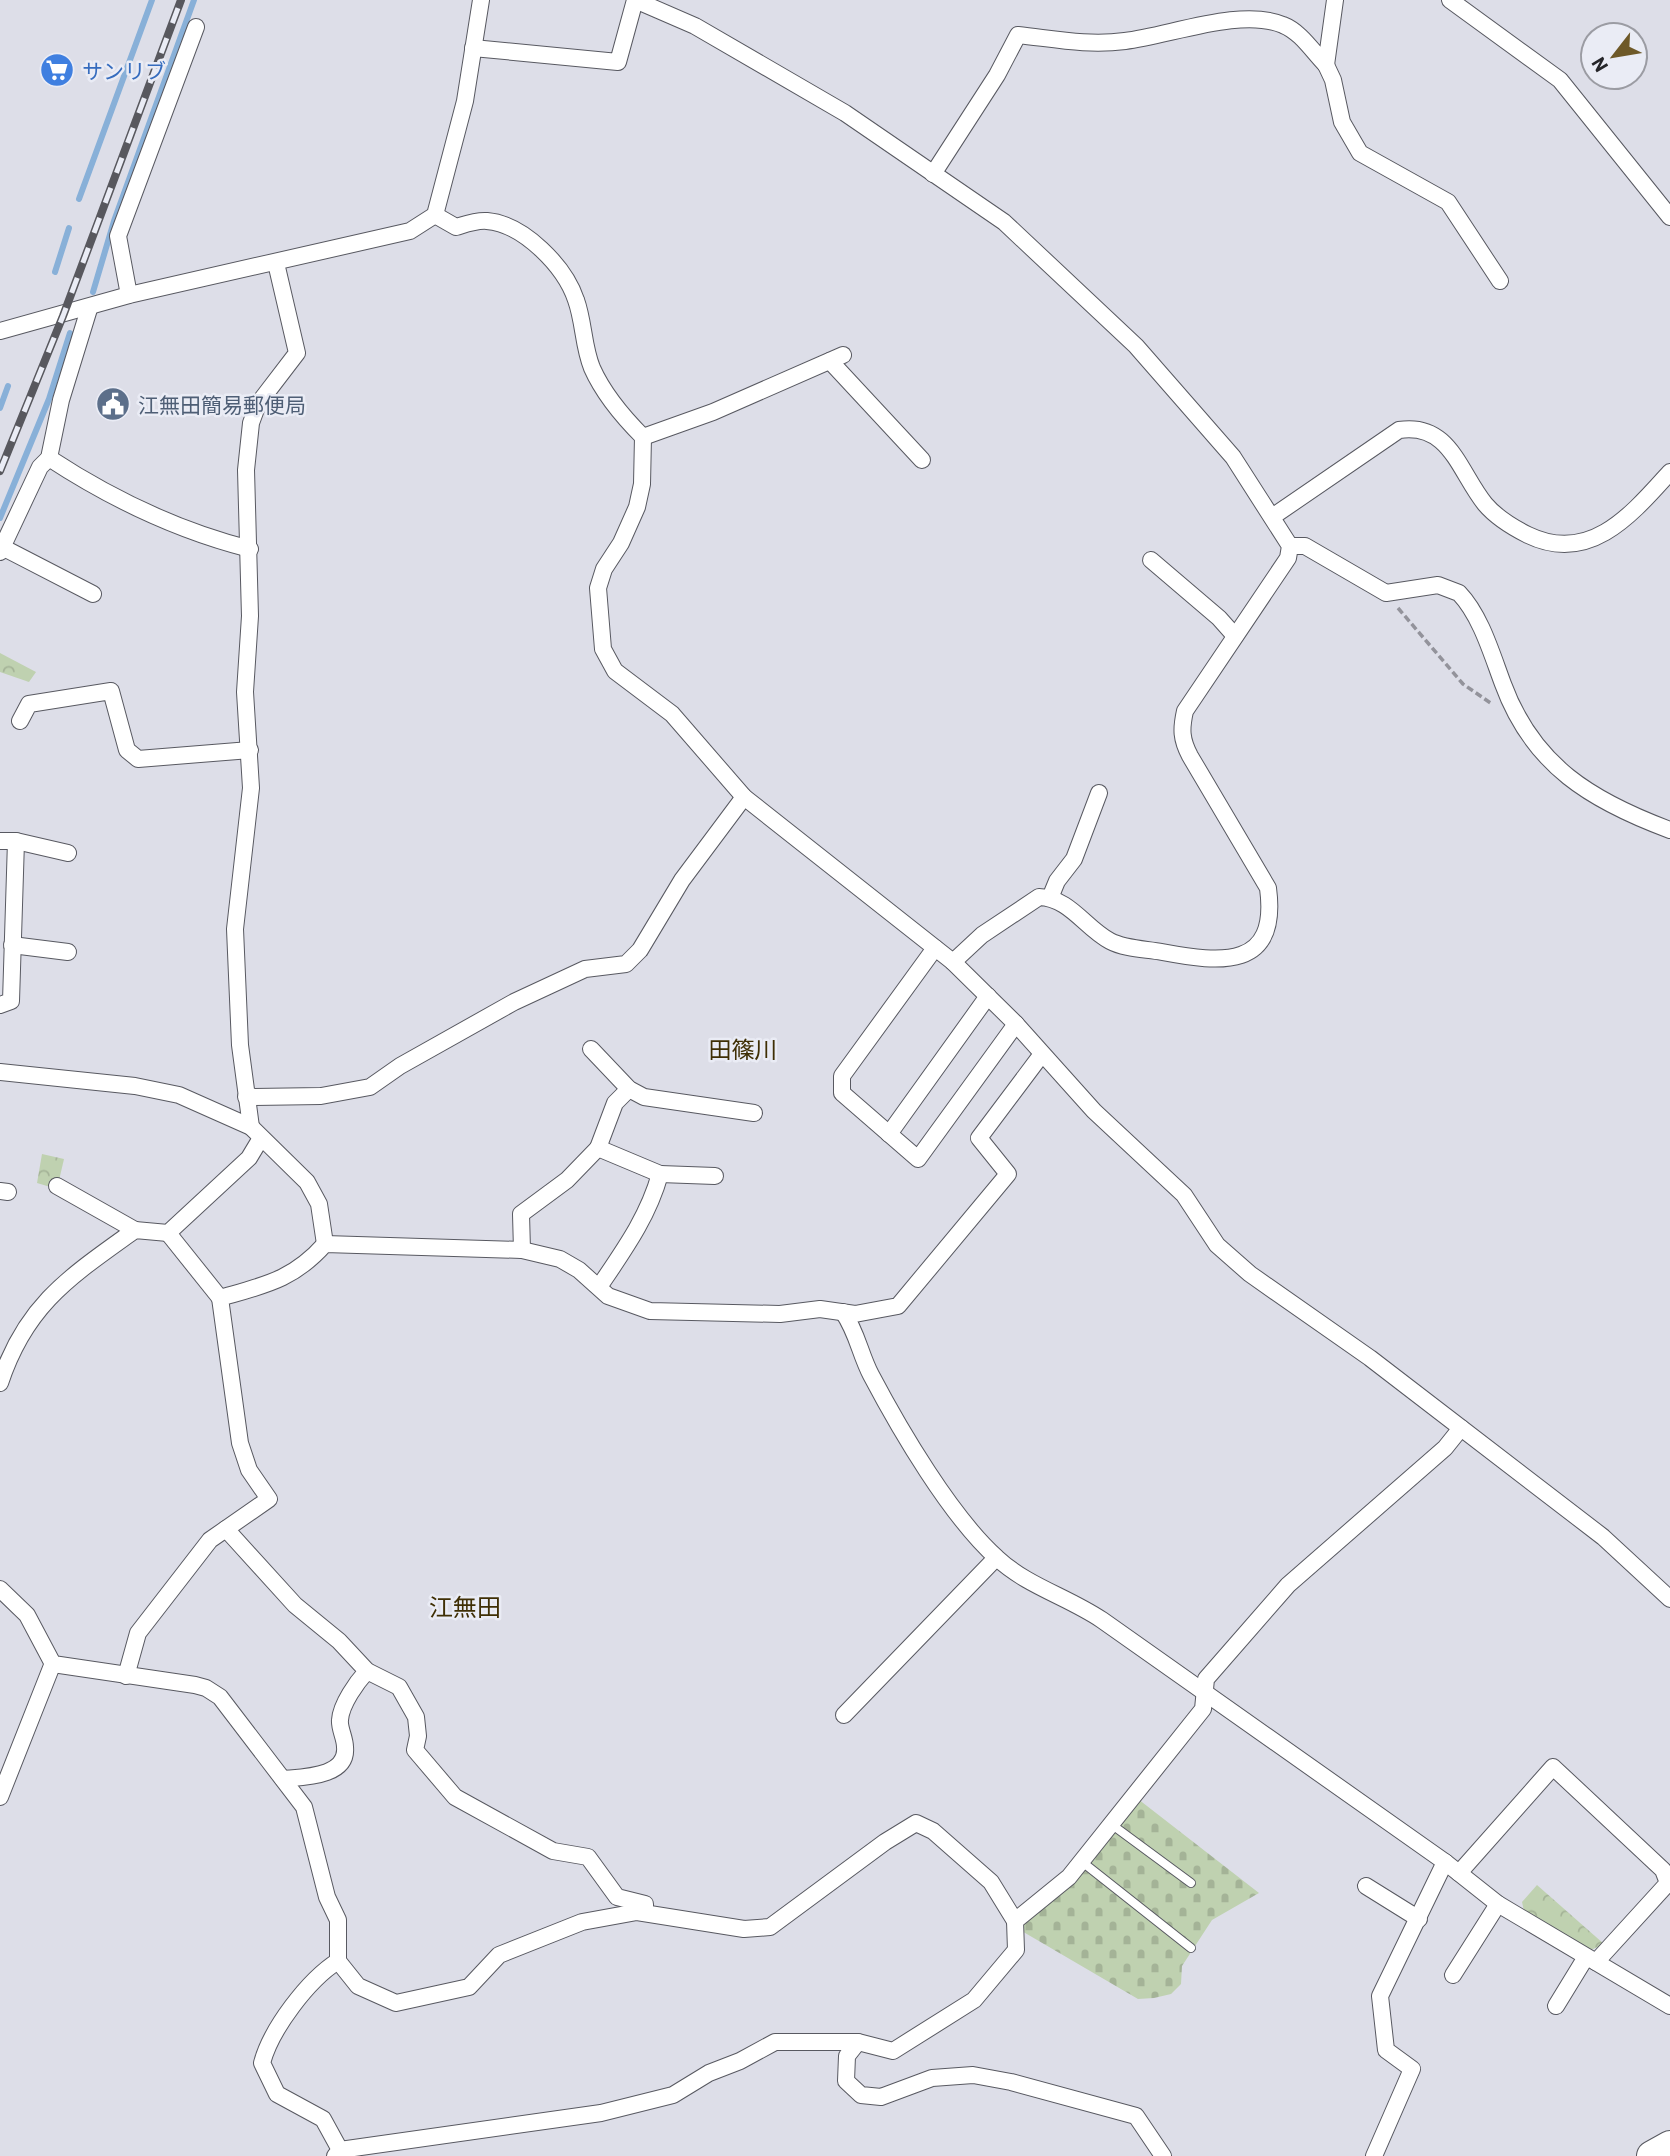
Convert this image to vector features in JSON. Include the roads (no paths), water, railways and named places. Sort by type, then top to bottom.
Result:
[{"type":"highway","points":[[1652,2156],[1670,2146]]},
{"type":"street","points":[[0,331],[89,309],[129,295],[411,231],[435,215],[465,101],[481,0]]},
{"type":"street","points":[[473,48],[618,62],[635,0],[695,26],[845,113],[1004,222],[1136,346],[1233,457],[1290,545],[1288,558],[1185,711],[1181,735],[1190,756],[1268,888],[1271,909],[1268,922],[1253,951],[1242,957],[1227,959],[1178,955],[1114,943],[1098,935],[1076,913],[1050,898],[1039,897],[982,935],[953,962]]},
{"type":"street","points":[[1335,0],[1326,65],[1342,122],[1360,153],[1448,202],[1500,281]]},
{"type":"street","points":[[1450,0],[1560,80],[1670,217]]},
{"type":"street","points":[[933,174],[997,75],[1018,35],[1073,44],[1123,42],[1206,24],[1234,21],[1270,22],[1291,29],[1326,65]]},
{"type":"street","points":[[129,295],[118,236],[196,27]]},
{"type":"street","points":[[435,215],[456,227],[486,220],[502,224],[533,243],[560,270],[570,283],[577,302],[587,353],[599,383],[643,437],[642,484],[636,508],[621,543],[604,569],[598,588],[603,649],[607,661],[624,681],[672,714],[744,797],[953,962],[1016,1024],[1094,1111],[1184,1195],[1225,1252],[1250,1274],[1370,1358],[1603,1537],[1670,1599]]},
{"type":"street","points":[[168,1233],[249,1158],[256,1133],[246,1097],[235,929],[251,788],[245,692],[250,617],[246,470],[251,423],[267,389],[297,353],[276,263]]},
{"type":"street","points":[[89,309],[61,400],[49,458],[40,467],[1,549],[93,594]]},
{"type":"street","points":[[643,437],[713,412],[836,358],[922,460]]},
{"type":"street","points":[[1272,517],[1399,430],[1416,428],[1435,435],[1447,446],[1486,505],[1512,527],[1542,542],[1573,546],[1608,531],[1632,514],[1670,472]]},
{"type":"street","points":[[49,458],[73,474],[201,537],[250,549]]},
{"type":"street","points":[[1290,545],[1305,546],[1386,593],[1438,585],[1459,593],[1489,648],[1511,706],[1545,758],[1578,787],[1618,809],[1670,830]]},
{"type":"street","points":[[1151,559],[1219,618],[1235,636]]},
{"type":"street","points":[[20,721],[29,704],[111,691],[127,750],[138,759],[250,750]]},
{"type":"street","points":[[1050,898],[1057,881],[1074,859],[1099,793]]},
{"type":"street","points":[[246,1097],[321,1096],[370,1087],[400,1066],[514,1002],[585,969],[626,964],[640,950],[682,880],[744,797]]},
{"type":"street","points":[[0,1004],[11,1001],[8,841],[68,853]]},
{"type":"street","points":[[12,945],[68,951]]},
{"type":"street","points":[[935,948],[842,1076],[842,1093],[918,1159],[1016,1024]]},
{"type":"street","points":[[889,1134],[988,996]]},
{"type":"street","points":[[590,1049],[629,1088],[644,1097],[754,1113]]},
{"type":"street","points":[[220,1298],[269,1284],[305,1267],[326,1244],[522,1250],[560,1259],[617,1300],[650,1311],[780,1314],[820,1309],[855,1314],[898,1306],[1008,1174],[979,1138],[1042,1054]]},
{"type":"street","points":[[0,1072],[135,1086],[178,1095],[256,1133],[307,1182],[319,1204],[326,1244]]},
{"type":"street","points":[[522,1250],[521,1214],[567,1180],[598,1148],[615,1103],[629,1088]]},
{"type":"street","points":[[598,1148],[660,1174],[715,1176]]},
{"type":"street","points":[[599,1287],[635,1236],[652,1202],[660,1174]]},
{"type":"street","points":[[57,1186],[135,1230],[168,1233],[220,1298],[244,1459],[269,1499],[210,1540],[138,1633],[126,1676]]},
{"type":"street","points":[[0,1383],[4,1358],[37,1311],[69,1277],[135,1230]]},
{"type":"street","points":[[844,1312],[856,1331],[869,1372],[905,1434],[951,1504],[996,1558],[1022,1578],[1097,1617],[1445,1862],[1498,1904],[1670,2006]]},
{"type":"street","points":[[1015,1921],[1069,1877],[1203,1709],[1207,1694],[1206,1679],[1288,1585],[1446,1448],[1461,1428]]},
{"type":"street","points":[[226,1529],[295,1605],[339,1640],[367,1671],[399,1687],[416,1717],[418,1736],[415,1749],[455,1797],[553,1851],[588,1857],[617,1896],[645,1904],[645,1913]]},
{"type":"street","points":[[844,1715],[996,1558]]},
{"type":"street","points":[[0,1589],[27,1615],[52,1663],[0,1797]]},
{"type":"street","points":[[52,1663],[195,1685],[213,1692],[304,1807],[327,1897],[338,1920],[338,1961],[358,1986],[396,2003],[469,1987],[499,1955],[582,1922],[645,1913],[744,1928],[770,1927],[885,1842],[916,1823],[933,1831],[991,1882],[1015,1921],[1016,1950],[974,2000],[893,2051],[859,2042],[775,2042],[740,2061],[709,2073],[673,2095],[601,2113],[338,2153],[323,2119],[277,2094],[262,2063],[267,2043],[284,2019],[324,1970],[338,1961]]},
{"type":"street","points":[[283,1779],[323,1774],[342,1761],[346,1749],[340,1719],[358,1682],[367,1671]]},
{"type":"street","points":[[1459,1873],[1553,1767],[1663,1870],[1668,1883],[1591,1959],[1556,2006]]},
{"type":"street","points":[[1374,2156],[1412,2070],[1386,2050],[1380,1996],[1445,1862]]},
{"type":"street","points":[[1366,1886],[1419,1919]]},
{"type":"street","points":[[1453,1975],[1498,1904]]},
{"type":"street","points":[[859,2042],[847,2056],[846,2081],[861,2095],[881,2097],[932,2078],[973,2075],[1011,2082],[1136,2116],[1163,2156]]},
{"type":"lane","points":[[1111,1824],[1191,1883]]},
{"type":"lane","points":[[1081,1861],[1191,1948]]},
{"type":"waterway","points":[[79,199],[152,0]]},
{"type":"waterway","points":[[93,292],[114,221],[194,0]]},
{"type":"waterway","points":[[55,272],[69,228]]},
{"type":"waterway","points":[[0,518],[49,399],[70,333]]},
{"type":"waterway","points":[[0,408],[8,386]]},
{"type":"railway","points":[[0,471],[63,316],[181,0]]},
{"type":"place","name":"サンリブ","points":[[57,70]]},
{"type":"place","name":"江無田簡易郵便局","points":[[113,404]]},
{"type":"district","name":"田篠川","points":[[743,1049]]},
{"type":"district","name":"江無田","points":[[465,1606]]}]
